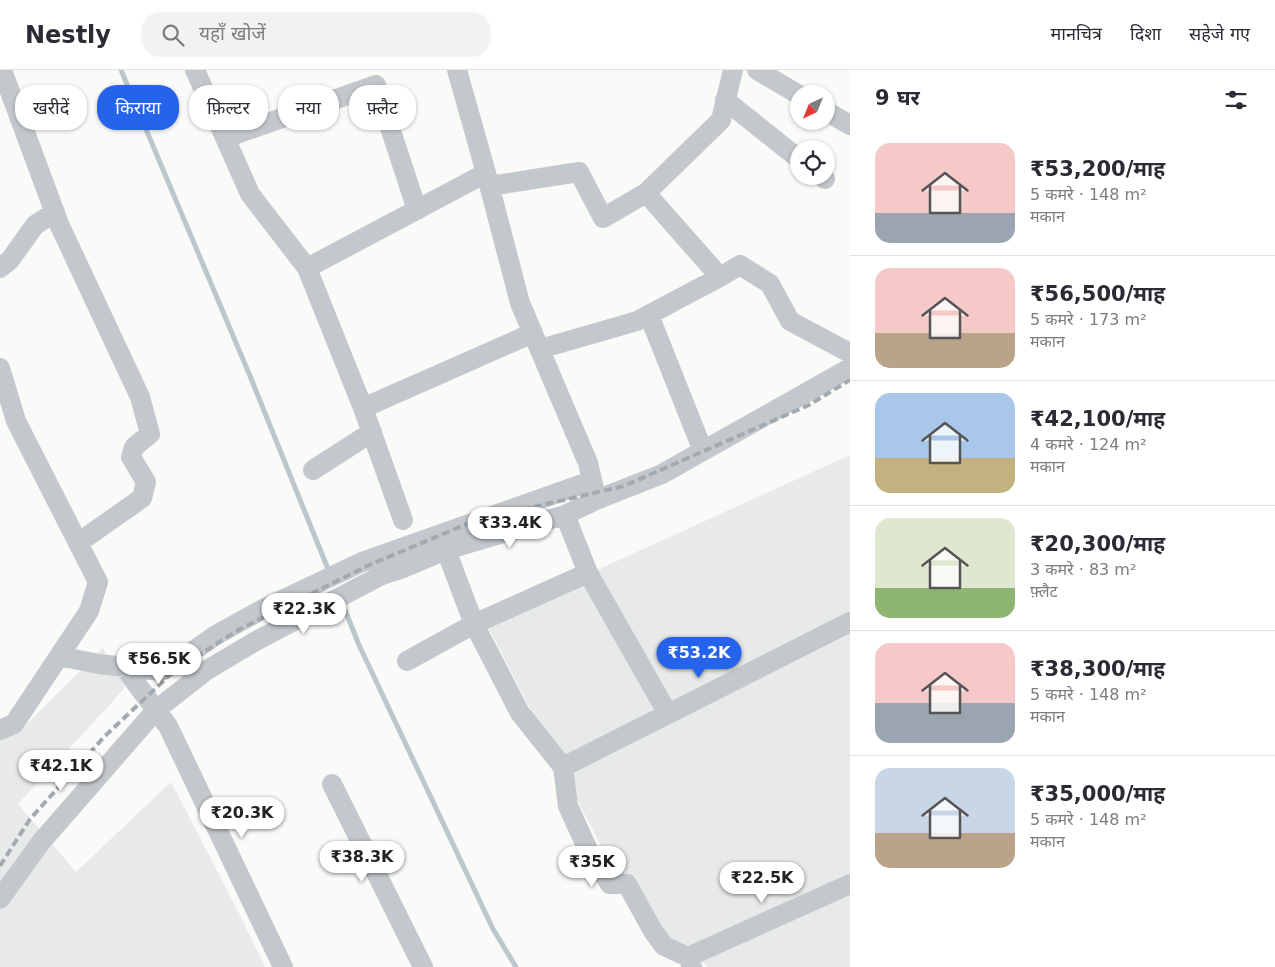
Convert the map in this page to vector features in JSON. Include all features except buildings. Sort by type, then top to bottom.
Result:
[{"type":"street","points":[[2,70],[59,224],[140,397],[150,434],[134,447],[131,457],[146,482],[142,498],[78,543]]},
{"type":"street","points":[[195,70],[250,194],[308,268],[363,408],[403,520]]},
{"type":"street","points":[[457,70],[520,303],[588,463],[596,500]]},
{"type":"street","points":[[308,268],[417,210],[488,179],[578,172],[603,218],[646,193],[721,120],[733,70]]},
{"type":"street","points":[[757,70],[790,90]]},
{"type":"street","points":[[225,138],[376,85],[417,210]]},
{"type":"street","points":[[726,100],[790,151]]},
{"type":"street","points":[[835,116],[850,125]]},
{"type":"street","points":[[646,193],[720,277]]},
{"type":"street","points":[[0,268],[10,260],[35,225],[55,212]]},
{"type":"street","points":[[363,408],[537,341],[637,321],[740,265],[770,284],[790,321],[850,353]]},
{"type":"street","points":[[649,315],[703,451]]},
{"type":"street","points":[[0,368],[16,421],[98,582],[89,612],[14,724],[0,730]]},
{"type":"street","points":[[0,899],[41,842],[156,710],[208,670],[256,641],[382,575],[446,550],[565,515],[596,500],[662,474],[850,368]]},
{"type":"street","points":[[313,470],[372,432]]},
{"type":"street","points":[[59,656],[99,664],[161,671],[216,635],[263,609],[362,562],[592,481]]},
{"type":"street","points":[[565,515],[588,573],[668,714]]},
{"type":"street","points":[[446,550],[474,624],[520,713],[563,767],[568,806],[588,850],[610,884],[627,884],[664,946],[690,962],[850,884]]},
{"type":"street","points":[[407,661],[474,624],[588,573]]},
{"type":"street","points":[[563,767],[850,622]]},
{"type":"street","points":[[123,666],[168,726],[283,967]]},
{"type":"street","points":[[332,784],[423,967]]},
{"type":"shaded area","points":[[850,455],[850,967],[707,967],[705,964],[653,947],[485,621]]},
{"type":"shaded area","points":[[103,648],[125,688],[18,804],[76,872],[171,782],[265,967],[0,967],[0,739],[19,732]]},
{"type":"waterway","points":[[121,70],[250,376],[330,574]]},
{"type":"waterway","points":[[341,600],[359,645],[493,929],[516,967]]},
{"type":"railway","points":[[0,866],[30,819],[104,737],[175,670],[240,629],[367,566],[474,521],[624,486],[809,405],[850,380]]}]
